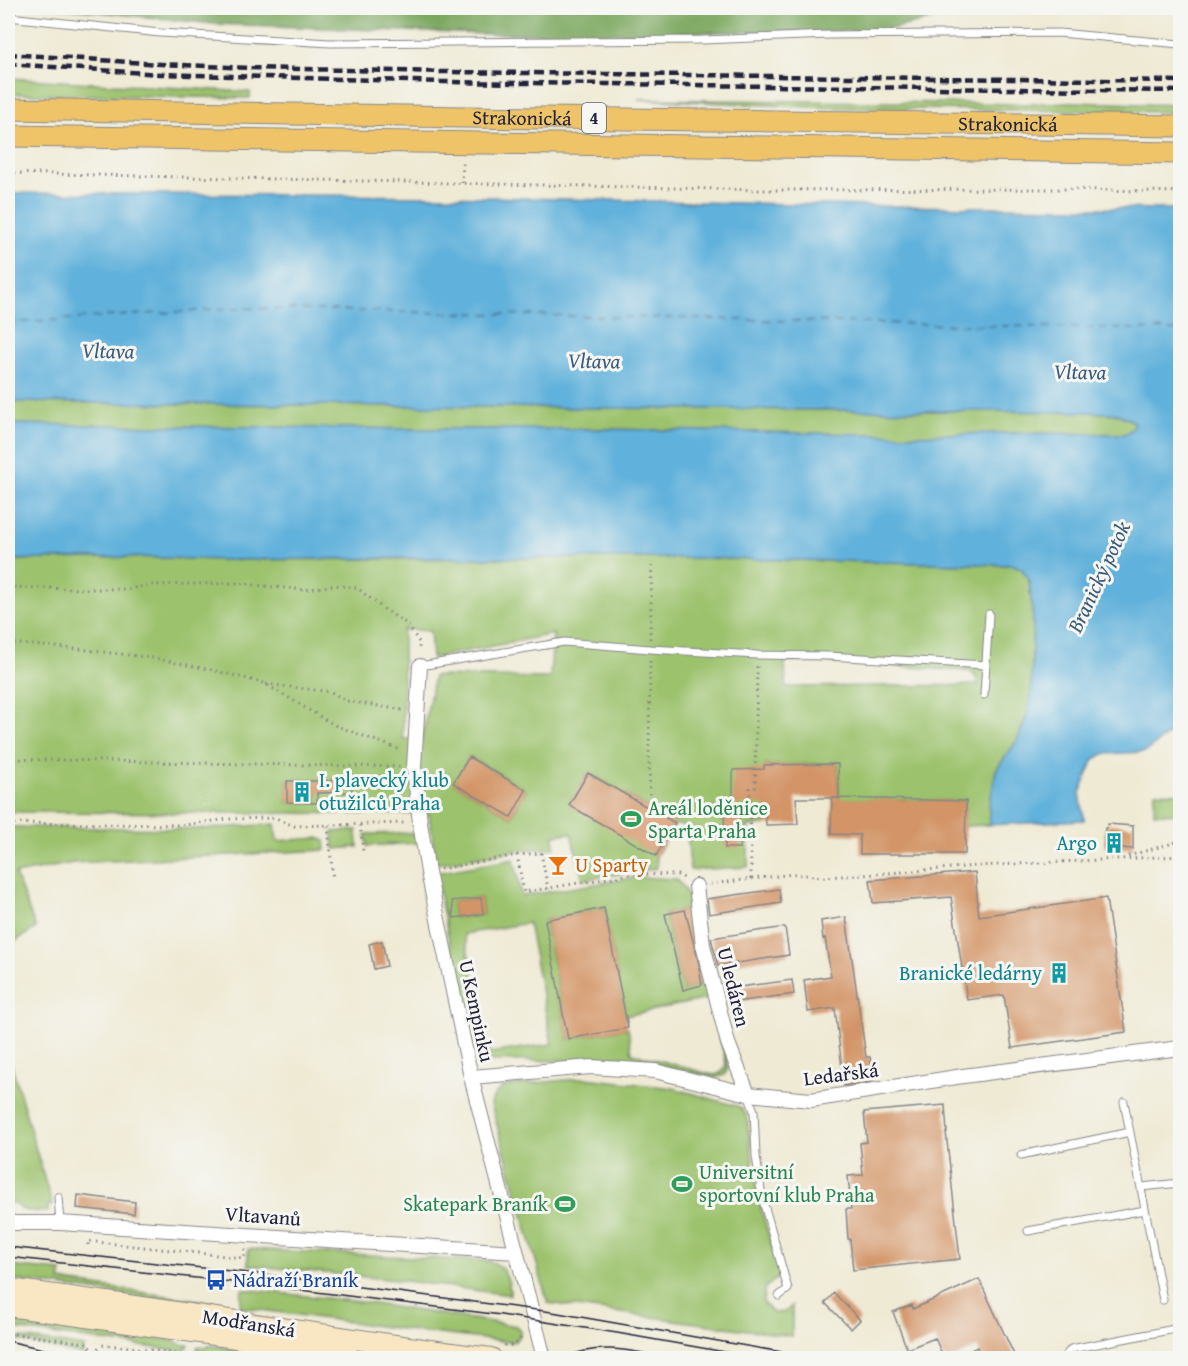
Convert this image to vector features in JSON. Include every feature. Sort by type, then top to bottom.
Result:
[{"type":"main road","name":"Strakonická","points":[[8,109],[1180,126]]},
{"type":"main road","name":"Strakonická","points":[[8,136],[1180,153]]},
{"type":"main road","name":"Modřanská","points":[[8,1288],[340,1333],[491,1359]]},
{"type":"main road","name":"Modřanská","points":[[8,1306],[300,1347],[351,1359]]},
{"type":"street","name":"U Kempinku","points":[[420,666],[414,761],[420,823],[428,872],[471,1077],[544,1359]]},
{"type":"street","name":"U ledáren","points":[[696,886],[702,945],[728,1043],[748,1094]]},
{"type":"street","name":"Ledařská","points":[[471,1077],[591,1067],[655,1071],[748,1094],[812,1101],[963,1076],[1180,1048]]},
{"type":"street","name":"Vltavanů","points":[[9,1219],[516,1252]]},
{"type":"lane","points":[[8,17],[160,33],[330,43],[1059,33],[1180,44]]},
{"type":"lane","points":[[984,695],[989,614]]},
{"type":"lane","points":[[420,666],[564,642],[757,655],[828,656],[986,665]]},
{"type":"lane","points":[[748,1094],[754,1111],[756,1156],[762,1197],[788,1289],[779,1296]]},
{"type":"lane","points":[[1124,1102],[1163,1300]]},
{"type":"lane","points":[[1021,1155],[1130,1132]]},
{"type":"lane","points":[[1141,1188],[1180,1184]]},
{"type":"lane","points":[[58,1197],[60,1223]]},
{"type":"lane","points":[[1028,1232],[1145,1209]]},
{"type":"lane","points":[[230,1319],[250,1316],[311,1324]]},
{"type":"lane","points":[[1064,1359],[1071,1349],[1180,1328]]},
{"type":"path","points":[[462,183],[463,143]]},
{"type":"path","points":[[8,173],[763,190],[1064,189],[1180,192]]},
{"type":"path","points":[[650,797],[652,566]]},
{"type":"path","points":[[8,586],[129,589],[149,585],[236,583],[304,590],[335,585],[357,588],[407,624],[419,642],[420,666]]},
{"type":"path","points":[[8,643],[153,658],[264,683],[331,692],[347,701],[417,712]]},
{"type":"path","points":[[751,879],[750,788],[755,788],[757,655]]},
{"type":"path","points":[[264,683],[334,725],[414,761]]},
{"type":"path","points":[[8,759],[414,761]]},
{"type":"path","points":[[8,823],[184,825],[228,819],[276,818],[294,826],[420,823]]},
{"type":"path","points":[[360,825],[363,851]]},
{"type":"path","points":[[328,826],[333,880]]},
{"type":"path","points":[[1123,858],[1180,841]]},
{"type":"path","points":[[428,872],[517,855],[541,853],[548,889]]},
{"type":"path","points":[[517,855],[524,892],[634,874],[678,875],[696,886],[794,874],[823,877],[977,866],[1180,856]]},
{"type":"path","points":[[88,1245],[88,1241],[244,1258],[245,1243]]},
{"type":"path","points":[[8,1333],[87,1343],[93,1352],[92,1359]]},
{"type":"path","points":[[93,1352],[102,1345],[131,1347],[204,1359]]},
{"type":"path","points":[[93,1352],[102,1353]]},
{"type":"green space","points":[[60,8],[948,8],[953,15],[881,31],[482,34],[214,24]]},
{"type":"green space","points":[[8,78],[250,92],[250,98],[8,94]]},
{"type":"green space","points":[[638,99],[1028,104],[1069,102],[1180,105],[1180,112],[829,108]]},
{"type":"green space","points":[[8,402],[1089,412],[1118,414],[1134,422],[1133,428],[1125,434],[910,435],[603,429],[8,424]]},
{"type":"green space","points":[[134,557],[224,560],[654,557],[1014,565],[1022,569],[1029,580],[1033,619],[1031,695],[1027,715],[1017,741],[996,770],[989,807],[990,825],[965,826],[965,801],[839,799],[838,764],[765,765],[766,825],[748,826],[748,867],[690,870],[687,827],[675,824],[656,856],[657,868],[583,880],[571,833],[554,835],[555,848],[520,850],[436,864],[429,814],[8,812],[8,560]],"holes":[[[403,629],[430,631],[432,658],[553,634],[550,678],[434,676],[422,739],[403,739]],[[785,661],[969,671],[977,680],[978,685],[786,687]],[[469,757],[526,790],[511,817],[454,783]],[[589,773],[674,823],[579,811],[570,805]],[[287,781],[317,781],[317,802],[287,802]]]},
{"type":"green space","points":[[1155,792],[1180,793],[1180,814],[1154,813]]},
{"type":"green space","points":[[275,824],[277,841],[319,838],[325,841],[326,850],[73,863],[15,874],[36,928],[8,946],[8,827],[201,829]]},
{"type":"green space","points":[[357,830],[358,847],[334,849],[333,832]]},
{"type":"green space","points":[[415,833],[417,843],[367,846],[366,834]]},
{"type":"green space","points":[[514,859],[522,896],[638,877],[676,879],[684,888],[690,903],[727,1056],[728,1068],[725,1075],[715,1078],[634,1060],[483,1061],[478,1059],[472,1051],[435,873]],"holes":[[[481,898],[483,914],[454,918],[452,901]],[[604,908],[625,1016],[711,998],[726,1064],[722,1072],[716,1075],[709,1074],[632,1053],[628,1028],[568,1039],[545,920]],[[685,910],[702,985],[683,990],[665,914]],[[528,923],[552,1044],[490,1053],[464,934]]]},
{"type":"green space","points":[[8,1052],[52,1205],[48,1205],[48,1212],[34,1212],[21,1209],[15,1203],[8,1204]]},
{"type":"green space","points":[[585,1078],[673,1088],[740,1107],[747,1116],[758,1197],[780,1276],[765,1288],[763,1302],[773,1313],[785,1312],[792,1306],[792,1336],[548,1303],[491,1104],[496,1093],[507,1086]]},
{"type":"green space","points":[[248,1249],[489,1261],[499,1266],[506,1274],[510,1295],[406,1281],[248,1265]]},
{"type":"green space","points":[[8,1266],[62,1271],[60,1281],[231,1305],[231,1310],[8,1279]]},
{"type":"green space","points":[[242,1289],[362,1302],[517,1326],[520,1335],[511,1342],[240,1307]]},
{"type":"green space","points":[[8,1317],[176,1341],[178,1344],[189,1345],[185,1350],[178,1351],[8,1328]]},
{"type":"green space","points":[[8,1336],[84,1347],[83,1355],[8,1338]]},
{"type":"green space","points":[[208,1345],[298,1358],[229,1358],[201,1354],[198,1351],[197,1347],[208,1348]]},
{"type":"water","points":[[8,193],[442,196],[869,206],[1180,209],[1180,727],[1145,752],[1104,754],[1094,759],[1080,793],[1084,820],[990,825],[989,807],[996,770],[1017,741],[1027,715],[1031,695],[1033,619],[1029,580],[1022,569],[1014,565],[695,558],[224,560],[134,557],[8,560],[8,424],[603,429],[910,435],[1125,434],[1133,428],[1134,422],[1118,414],[1089,412],[8,402]]},
{"type":"building","points":[[469,757],[526,790],[511,817],[453,783]]},
{"type":"building","points":[[838,764],[839,798],[796,798],[798,824],[766,825],[765,805],[733,805],[733,770],[764,769],[764,765]]},
{"type":"building","points":[[588,773],[675,823],[656,856],[569,805]]},
{"type":"building","points":[[351,778],[352,792],[317,793],[317,803],[287,802],[287,781],[332,781],[332,779]]},
{"type":"building","points":[[832,798],[966,801],[965,854],[860,854],[860,835],[831,834]]},
{"type":"building","points":[[724,807],[739,807],[740,848],[725,848]]},
{"type":"building","name":"Argo","points":[[1108,824],[1133,826],[1133,849],[1104,847],[1105,828]]},
{"type":"building","name":"Branické ledárny","points":[[975,872],[979,916],[1106,898],[1126,1032],[1012,1048],[1004,995],[967,1000],[951,897],[873,903],[870,880]]},
{"type":"building","points":[[779,889],[781,903],[709,914],[707,899]]},
{"type":"building","points":[[481,898],[483,914],[454,918],[452,901]]},
{"type":"building","points":[[604,908],[628,1028],[568,1039],[545,920]]},
{"type":"building","points":[[685,910],[700,968],[702,985],[683,990],[665,914]]},
{"type":"building","points":[[846,917],[866,1057],[870,1057],[874,1081],[844,1086],[835,1008],[808,1012],[804,980],[831,976],[821,921]]},
{"type":"building","points":[[785,927],[789,955],[718,966],[711,938]]},
{"type":"building","points":[[382,941],[387,966],[374,969],[369,944]]},
{"type":"building","points":[[792,980],[794,994],[728,1003],[725,989]]},
{"type":"building","points":[[945,1105],[960,1259],[853,1270],[846,1209],[851,1209],[848,1176],[863,1175],[860,1143],[867,1142],[864,1112]]},
{"type":"building","points":[[78,1195],[135,1202],[134,1214],[77,1208]]},
{"type":"building","points":[[979,1279],[1016,1359],[982,1359],[977,1347],[953,1359],[944,1359],[935,1338],[907,1349],[893,1312],[912,1305],[913,1309]]},
{"type":"building","points":[[834,1293],[860,1320],[851,1329],[825,1303]]},
{"type":"ferry route","points":[[8,323],[237,308],[1180,330]]},
{"type":"tram line","points":[[8,1247],[268,1275],[552,1312],[816,1358]]},
{"type":"tram line","points":[[8,1257],[501,1315],[759,1358]]},
{"type":"tram line","points":[[8,1341],[94,1358]]},
{"type":"tram line","points":[[563,1358],[590,1350],[603,1349],[668,1358]]},
{"type":"railway","points":[[8,54],[251,68],[1180,81]]},
{"type":"railway","points":[[8,64],[161,74],[444,82],[1180,91]]},
{"type":"place","name":"I. plavecký klub otužilců Praha","points":[[302,792]]},
{"type":"place","name":"Areál loděnice Sparta Praha","points":[[631,819]]},
{"type":"place","name":"Argo","points":[[1114,843]]},
{"type":"place","name":"U Sparty","points":[[558,865]]},
{"type":"place","name":"Branické ledárny","points":[[1059,973]]},
{"type":"place","name":"Universitní sportovní klub Praha","points":[[682,1184]]},
{"type":"place","name":"Skatepark Braník","points":[[565,1204]]},
{"type":"place","name":"Nádraží Braník","points":[[216,1280]]},
{"type":"water label","name":"Vltava","points":[[108,351]]},
{"type":"water label","name":"Vltava","points":[[594,361]]},
{"type":"water label","name":"Vltava","points":[[1080,372]]},
{"type":"water label","name":"Branický potok","points":[[1099,577]]}]
